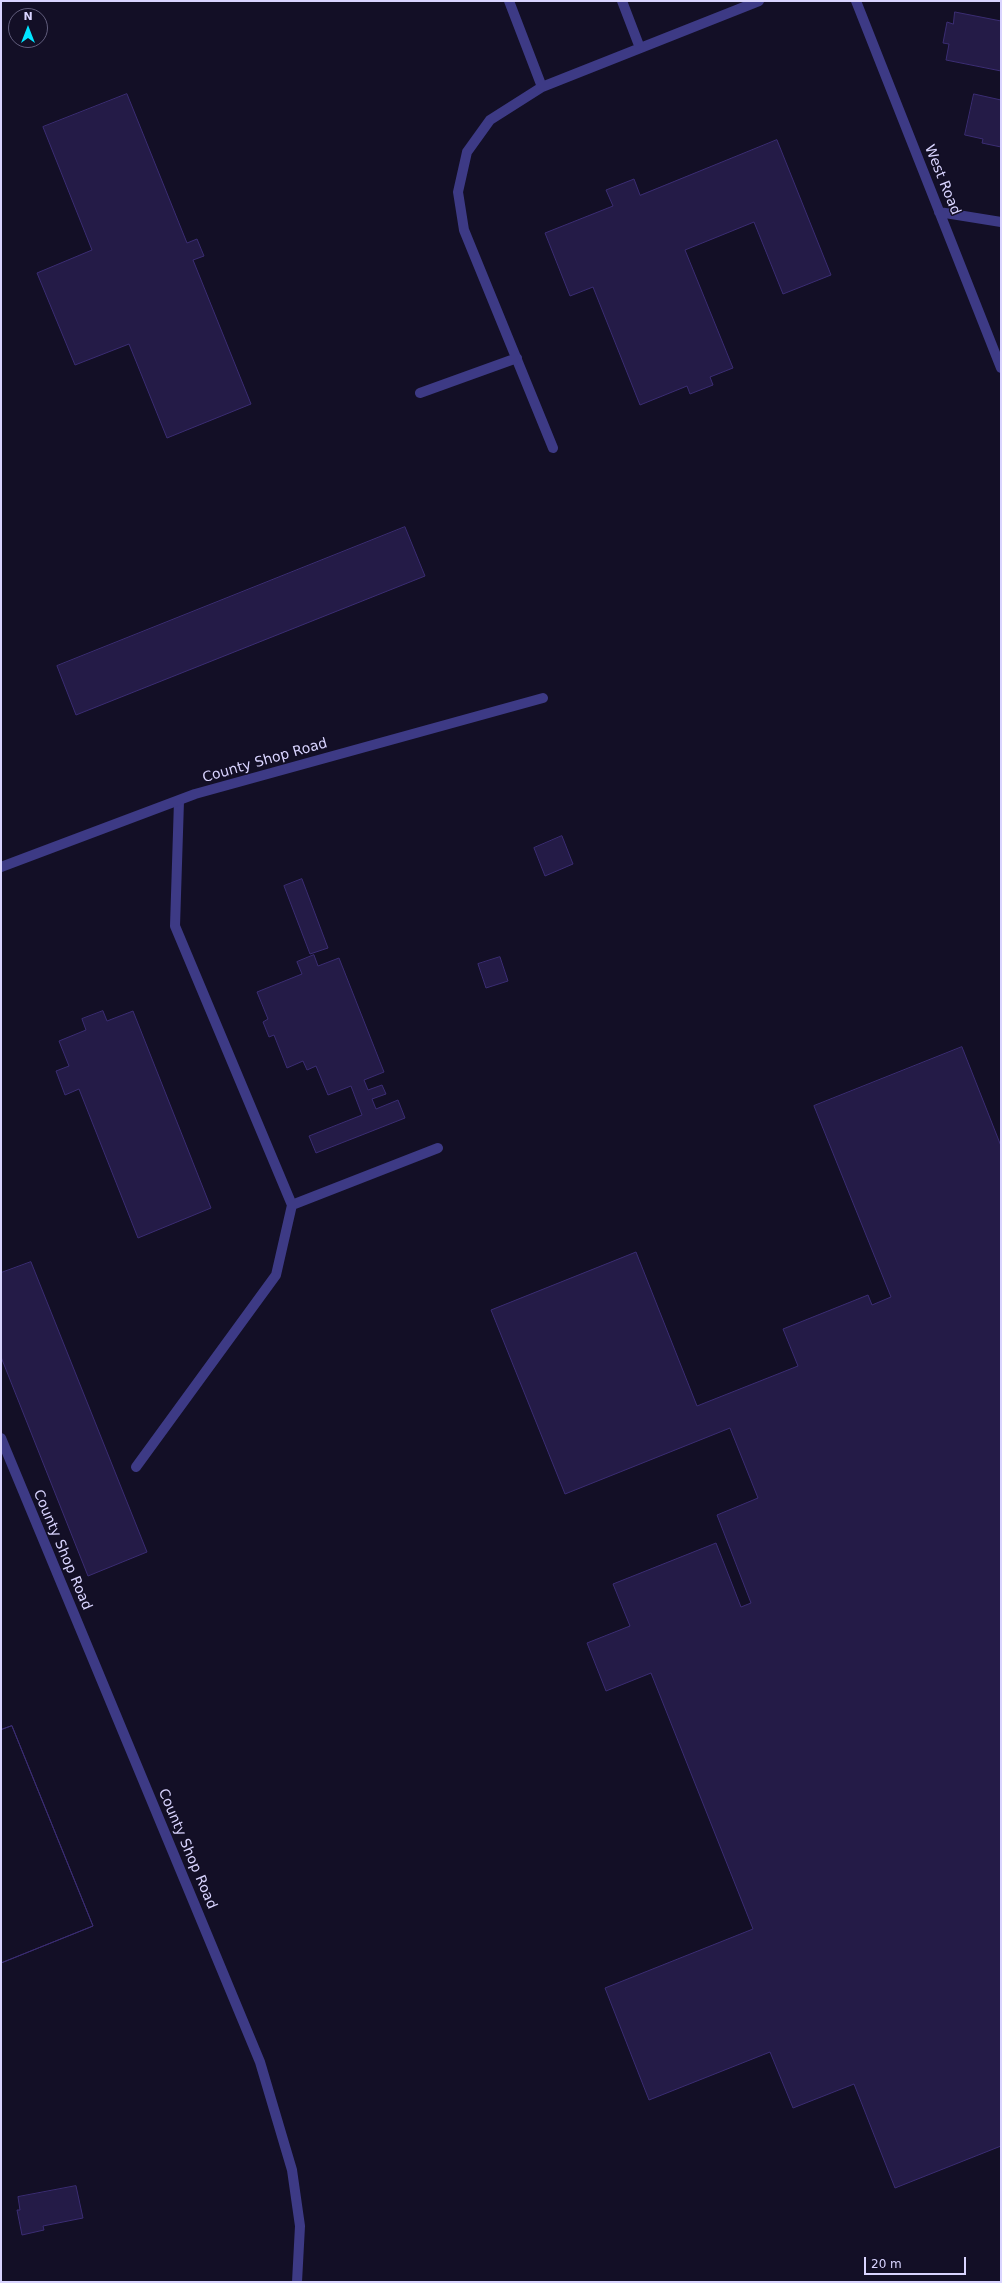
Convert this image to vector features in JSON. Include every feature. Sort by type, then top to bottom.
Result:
[{"type":"street","points":[[509,1],[542,87]]},
{"type":"street","points":[[622,1],[640,48]]},
{"type":"street","points":[[553,448],[464,230],[458,192],[467,152],[490,120],[542,87],[759,1]]},
{"type":"street","name":"West Road","points":[[856,1],[1001,368]]},
{"type":"street","points":[[939,212],[1001,222]]},
{"type":"street","points":[[420,394],[516,358]]},
{"type":"street","name":"County Shop Road","points":[[1,866],[179,801],[543,698]]},
{"type":"street","points":[[136,1467],[276,1275],[292,1205],[175,926],[179,801]]},
{"type":"street","points":[[292,1205],[438,1148]]},
{"type":"street","name":"County Shop Road","points":[[1,1438],[260,2062],[292,2170],[300,2226],[297,2282]]},
{"type":"building","points":[[955,12],[1001,21],[1001,71],[946,60],[949,44],[943,43],[947,22],[953,24]]},
{"type":"building","points":[[127,94],[187,243],[197,239],[204,256],[193,260],[251,404],[167,438],[129,344],[75,365],[37,273],[92,250],[43,127]]},
{"type":"building","points":[[974,94],[1001,100],[1001,147],[982,143],[983,139],[965,135]]},
{"type":"building","points":[[777,140],[831,275],[783,294],[754,222],[685,250],[733,368],[710,377],[713,385],[690,394],[687,386],[640,405],[593,287],[570,296],[545,233],[613,206],[606,190],[634,179],[640,195]]},
{"type":"building","points":[[405,527],[425,576],[76,715],[57,666]]},
{"type":"building","points":[[562,836],[573,864],[545,876],[534,848]]},
{"type":"building","points":[[302,879],[328,948],[310,954],[284,886]]},
{"type":"building","points":[[314,955],[318,966],[339,958],[384,1072],[364,1080],[368,1090],[382,1085],[386,1094],[372,1099],[376,1109],[398,1100],[405,1118],[316,1153],[309,1136],[362,1115],[351,1086],[328,1095],[316,1066],[307,1070],[303,1061],[287,1068],[274,1035],[269,1037],[263,1022],[268,1019],[257,992],[302,974],[297,962]]},
{"type":"building","points":[[500,957],[508,981],[486,988],[478,964]]},
{"type":"building","points":[[103,1011],[107,1021],[133,1011],[211,1208],[138,1238],[79,1089],[65,1095],[56,1071],[69,1066],[59,1041],[86,1030],[82,1019]]},
{"type":"building","points":[[962,1047],[1001,1146],[1001,2146],[895,2188],[854,2084],[793,2108],[770,2052],[649,2100],[605,1988],[753,1929],[651,1673],[606,1691],[587,1643],[630,1626],[613,1584],[716,1543],[741,1607],[751,1603],[717,1515],[758,1498],[730,1428],[565,1494],[491,1310],[636,1252],[697,1406],[798,1366],[783,1329],[868,1295],[872,1305],[891,1297],[814,1106]]},
{"type":"building","points":[[31,1262],[147,1552],[88,1576],[1,1357],[1,1273]]},
{"type":"building","points":[[12,1726],[93,1926],[1,1963],[1,1730]]},
{"type":"building","points":[[12,1726],[93,1926],[1,1963],[1,1730]]},
{"type":"building","points":[[76,2186],[83,2218],[43,2226],[44,2230],[22,2235],[17,2210],[20,2210],[18,2197]]}]
